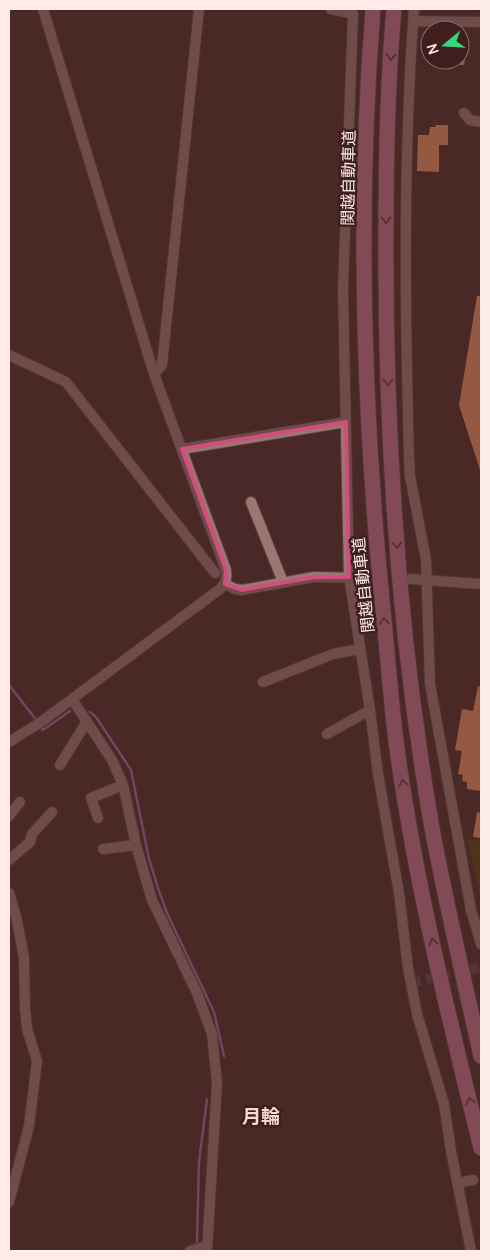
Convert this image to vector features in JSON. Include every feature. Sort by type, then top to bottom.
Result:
[{"type":"highway","name":"関越自動車道","points":[[373,9],[367,99],[364,199],[365,341],[374,529],[396,742],[411,832],[436,955],[481,1148]]},
{"type":"highway","points":[[394,9],[389,104],[386,275],[389,415],[398,572],[409,669],[432,828],[481,1056]]},
{"type":"street","points":[[9,742],[38,724],[225,584],[227,577],[154,374],[43,9]]},
{"type":"street","points":[[154,374],[162,364],[198,9]]},
{"type":"street","points":[[331,9],[353,12],[343,288],[349,578],[378,774],[399,893],[408,968],[417,1014],[444,1104],[471,1251]]},
{"type":"street","points":[[414,9],[407,123],[405,323],[410,466],[426,560],[430,684],[471,910],[481,944]]},
{"type":"street","points":[[413,21],[481,22]]},
{"type":"street","points":[[464,113],[470,120],[481,122]]},
{"type":"street","points":[[9,355],[66,382],[214,573]]},
{"type":"street","points":[[182,449],[346,422]]},
{"type":"street","points":[[251,502],[283,582]]},
{"type":"street","points":[[225,584],[242,590],[314,578],[364,578]]},
{"type":"street","points":[[411,579],[481,584]]},
{"type":"street","points":[[263,682],[333,654],[359,648]]},
{"type":"street","points":[[72,699],[112,760],[123,785],[136,845],[152,900],[198,993],[212,1034],[217,1083],[207,1249],[190,1251]]},
{"type":"street","points":[[327,734],[370,710]]},
{"type":"street","points":[[60,765],[87,721]]},
{"type":"street","points":[[98,818],[92,798],[123,785]]},
{"type":"street","points":[[9,816],[20,802]]},
{"type":"street","points":[[9,860],[30,842],[32,834],[52,812]]},
{"type":"street","points":[[103,849],[136,845]]},
{"type":"street","points":[[9,893],[12,918],[24,957],[24,1009],[37,1061],[29,1126],[9,1202]]},
{"type":"street","points":[[457,1183],[473,1180]]},
{"type":"highlighted area","points":[[346,422],[349,577],[314,577],[242,590],[225,584],[226,570],[182,449]]},
{"type":"shaded area","points":[[468,839],[481,841],[481,897],[478,889]]},
{"type":"building","points":[[435,125],[448,125],[448,145],[439,145],[439,172],[417,171],[418,135],[429,135],[430,127],[436,127]]},
{"type":"building","points":[[477,296],[481,296],[481,470],[459,405]]},
{"type":"building","points":[[478,686],[481,687],[481,791],[467,789],[467,782],[462,781],[463,775],[458,774],[462,751],[455,750],[462,709],[473,711]]},
{"type":"building","points":[[477,812],[481,813],[481,838],[473,837]]},
{"type":"waterway","points":[[9,685],[37,721]]},
{"type":"waterway","points":[[40,725],[43,730],[70,711]]},
{"type":"waterway","points":[[90,712],[96,717],[131,770],[149,859],[159,891],[167,913],[214,1012],[224,1056]]},
{"type":"waterway","points":[[197,1242],[199,1162],[207,1099]]},
{"type":"tunnel","points":[[363,578],[405,579]]},
{"type":"tunnel","points":[[411,983],[481,967]]},
{"type":"district","name":"月輪","points":[[261,1116]]}]
